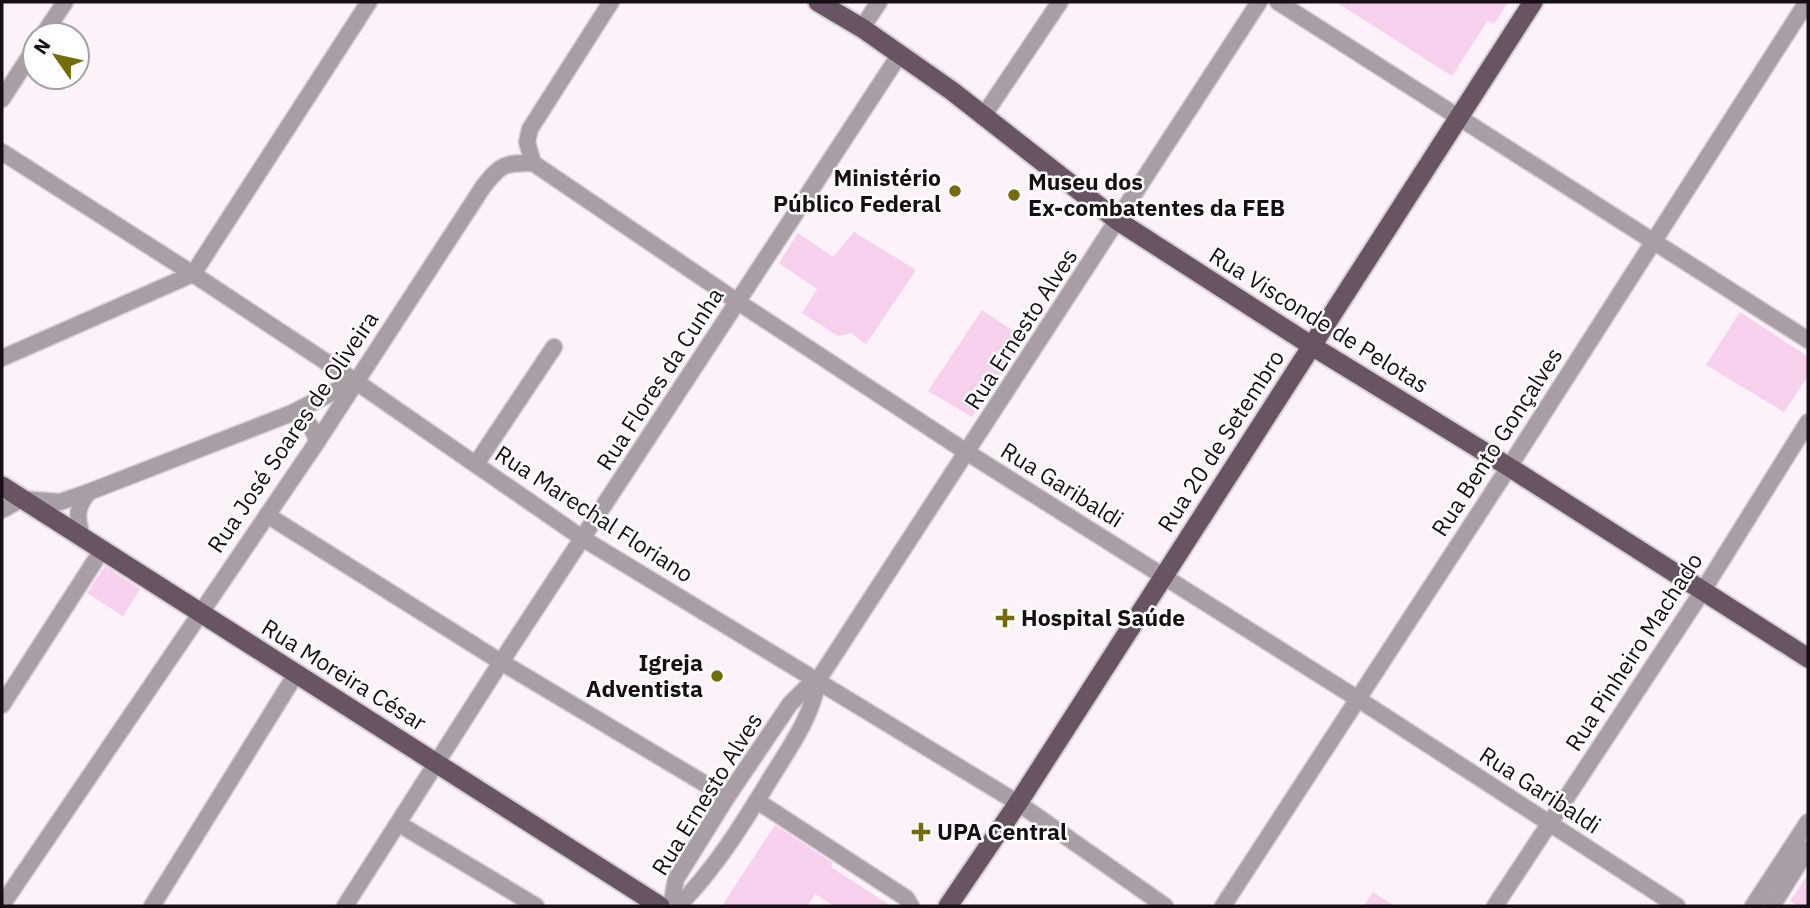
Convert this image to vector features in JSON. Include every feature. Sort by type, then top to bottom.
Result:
[{"type":"main road","name":"Rua Visconde de Pelotas","points":[[818,2],[862,28],[984,115],[1083,196],[1118,221],[1808,659]]},
{"type":"main road","name":"Rua 20 de Setembro","points":[[948,906],[1018,803],[1162,575],[1533,2]]},
{"type":"main road","name":"Rua Moreira César","points":[[2,486],[660,906]]},
{"type":"street","points":[[52,21],[65,2]]},
{"type":"street","points":[[2,358],[193,274],[369,2]]},
{"type":"street","points":[[533,163],[527,142],[530,129],[611,2]]},
{"type":"street","points":[[862,28],[879,2]]},
{"type":"street","points":[[984,115],[1060,2]]},
{"type":"street","name":"Rua Ernesto Alves","points":[[671,906],[676,879],[727,797],[790,704],[818,680],[1259,2]]},
{"type":"street","points":[[1278,2],[1808,340]]},
{"type":"street","name":"Rua Bento Gonçalves","points":[[1223,906],[1509,467],[1804,4]]},
{"type":"street","name":"Rua Flores da Cunha","points":[[345,906],[501,662],[900,54]]},
{"type":"street","points":[[2,99],[21,70]]},
{"type":"street","name":"Rua Marechal Floriano","points":[[2,152],[355,381],[582,538],[1018,803],[1166,906]]},
{"type":"street","name":"Rua José Soares de Oliveira","points":[[2,905],[317,442],[495,172],[506,163],[533,163]]},
{"type":"street","name":"Rua Garibaldi","points":[[533,163],[968,453],[1358,699],[1677,906]]},
{"type":"street","points":[[476,464],[554,347]]},
{"type":"street","points":[[2,510],[27,502],[60,502],[89,492],[292,413],[355,381]]},
{"type":"street","points":[[292,413],[309,422],[317,442]]},
{"type":"street","name":"Rua Pinheiro Machado","points":[[1494,906],[1702,592],[1808,422]]},
{"type":"street","points":[[82,537],[78,508],[89,492]]},
{"type":"street","points":[[2,521],[27,502]]},
{"type":"street","points":[[267,514],[501,662],[727,797]]},
{"type":"street","points":[[2,705],[102,550]]},
{"type":"street","points":[[152,906],[296,674]]},
{"type":"street","name":"Rua Ernesto Alves","points":[[678,906],[720,859],[757,801],[806,720],[815,702],[818,680]]},
{"type":"street","points":[[757,801],[906,898],[911,906]]},
{"type":"street","points":[[399,824],[536,906]]},
{"type":"street","points":[[1753,906],[1807,825]]},
{"type":"street","points":[[1772,906],[1808,849]]},
{"type":"building","points":[[1336,2],[1508,2],[1494,24],[1488,20],[1452,76]]},
{"type":"building","points":[[854,232],[916,270],[866,344],[851,333],[838,336],[802,313],[817,289],[779,263],[798,233],[833,257]]},
{"type":"building","points":[[982,310],[1024,338],[972,417],[928,391]]},
{"type":"building","points":[[1740,312],[1808,357],[1808,376],[1784,412],[1706,365]]},
{"type":"building","points":[[105,566],[140,589],[123,616],[87,593]]},
{"type":"building","points":[[775,825],[833,863],[831,867],[891,906],[834,906],[815,894],[807,906],[722,906]]},
{"type":"building","points":[[1808,874],[1808,906],[1799,906],[1790,901]]},
{"type":"building","points":[[1373,892],[1395,906],[1364,906]]},
{"type":"place","name":"Ministério Público Federal","points":[[955,191]]},
{"type":"place","name":"Museu dos Ex-combatentes da FEB","points":[[1014,195]]},
{"type":"place","name":"Hospital Saúde","points":[[1005,618]]},
{"type":"place","name":"Igreja Adventista","points":[[717,676]]},
{"type":"place","name":"UPA Central","points":[[921,832]]}]
